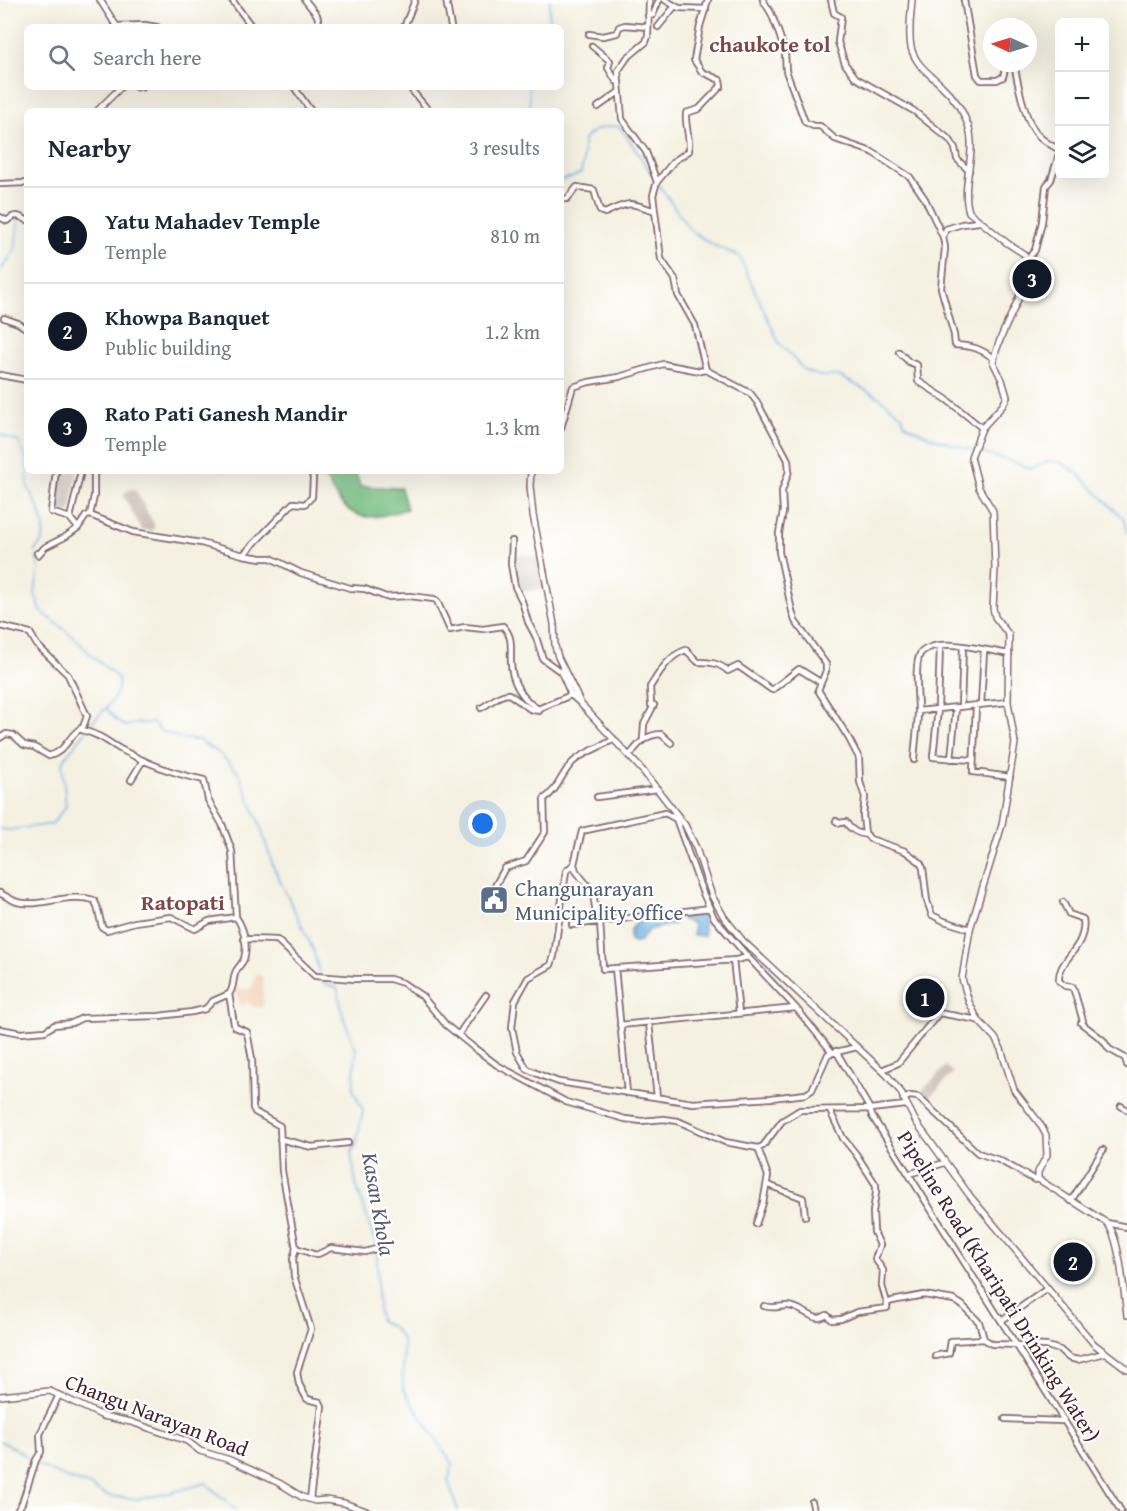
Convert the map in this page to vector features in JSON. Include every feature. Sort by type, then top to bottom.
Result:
[{"type":"main road","points":[[100,0],[116,24]]},
{"type":"main road","points":[[912,0],[911,47],[919,65],[951,96],[967,122],[971,141],[967,191],[968,210],[979,222],[1011,247],[1024,254],[1028,260],[1022,293],[1004,328],[993,364],[1002,380],[1007,397],[1003,405],[982,428],[971,457],[980,488],[993,511],[995,568],[993,608],[995,617],[1009,633],[1008,702],[1015,743],[1002,825],[970,929],[962,979],[969,1002],[978,1020],[998,1043],[1014,1090],[1046,1135],[1047,1154],[1038,1172],[1038,1179],[1107,1223],[1111,1228],[1127,1315]]},
{"type":"main road","points":[[100,108],[118,90]]},
{"type":"main road","points":[[531,474],[531,497],[554,624],[555,646],[581,704],[658,789],[688,831],[712,896],[729,925],[743,941],[896,1085],[944,1163],[970,1196],[1083,1332],[1104,1353],[1127,1369]]},
{"type":"main road","name":"Changu Narayan Road","points":[[0,1396],[42,1391],[59,1395],[103,1416],[131,1422],[187,1441],[200,1451],[230,1460],[310,1499],[344,1503],[366,1511]]},
{"type":"street","points":[[232,0],[250,24]]},
{"type":"street","points":[[305,0],[317,15],[319,24]]},
{"type":"street","points":[[405,24],[415,0]]},
{"type":"street","points":[[446,0],[450,24]]},
{"type":"street","points":[[649,0],[648,36],[618,71],[621,119],[646,152],[657,182]]},
{"type":"street","points":[[648,16],[653,15],[660,0]]},
{"type":"street","points":[[665,0],[679,8],[706,9]]},
{"type":"street","points":[[706,370],[695,325],[678,295],[675,279],[660,259],[653,195],[657,182],[674,161],[689,150],[690,139],[686,113],[699,109],[722,86],[720,80],[702,72],[694,60],[700,26],[708,0]]},
{"type":"street","points":[[763,0],[778,31],[785,52],[786,72],[805,122],[813,126],[820,126],[835,139],[872,152],[910,177],[925,199],[943,237],[945,248],[940,288],[955,345],[972,346],[984,350],[994,359]]},
{"type":"street","points":[[831,0],[834,13],[841,17],[838,42],[844,64],[856,78],[914,111],[950,140],[955,148],[957,159],[969,171]]},
{"type":"street","points":[[964,0],[977,75],[981,80],[997,80],[1003,77],[1006,65],[1014,63],[1018,85],[1034,130],[1055,148]]},
{"type":"street","points":[[658,27],[675,6]]},
{"type":"street","points":[[589,34],[603,36],[617,33],[619,27],[625,25],[648,27]]},
{"type":"street","points":[[592,46],[610,61],[608,68],[614,75],[619,92]]},
{"type":"street","points":[[296,90],[309,108]]},
{"type":"street","points":[[412,90],[426,108]]},
{"type":"street","points":[[598,107],[619,92]]},
{"type":"street","points":[[1028,260],[1035,250],[1042,222],[1046,186],[1051,180],[1055,165]]},
{"type":"street","points":[[0,184],[24,183]]},
{"type":"street","points":[[564,199],[567,199],[577,188],[594,190],[600,211],[605,213],[624,204],[633,203],[655,211]]},
{"type":"street","points":[[0,218],[7,220],[18,215],[24,218]]},
{"type":"street","points":[[943,237],[946,229],[979,222]]},
{"type":"street","points":[[4,318],[24,327]]},
{"type":"street","points":[[899,352],[917,366],[918,381],[946,399],[982,428]]},
{"type":"street","points":[[564,418],[573,387],[589,382],[606,381],[663,364],[700,371],[706,370],[750,393],[757,402],[788,460],[789,471],[782,495],[780,559],[789,588],[795,621],[826,664],[819,692],[849,737],[859,758],[860,782],[865,801],[863,822],[867,836]]},
{"type":"street","points":[[0,375],[24,379]]},
{"type":"street","points":[[56,474],[51,512],[70,518],[78,528]]},
{"type":"street","points":[[70,518],[80,474]]},
{"type":"street","points":[[90,515],[94,496],[94,474]]},
{"type":"street","points":[[243,555],[293,503],[305,504],[312,497],[311,474]]},
{"type":"street","points":[[37,553],[38,555],[45,547],[78,528],[86,516],[90,515],[133,532],[201,543],[243,555],[271,558],[301,573],[350,588],[365,589],[386,597],[410,596],[434,599],[450,630],[465,627],[483,629],[503,626],[511,638],[514,680],[526,701],[541,709]]},
{"type":"street","points":[[512,541],[511,564],[515,587],[543,658],[561,672],[571,695],[581,704]]},
{"type":"street","points":[[0,626],[30,633],[37,645],[68,675],[87,716],[82,730]]},
{"type":"street","points":[[914,760],[920,655],[930,647],[940,645],[1009,654]]},
{"type":"street","points":[[940,645],[938,710],[933,757],[972,760]]},
{"type":"street","points":[[951,759],[959,707],[963,647]]},
{"type":"street","points":[[643,739],[644,724],[654,705],[651,705],[650,687],[668,661],[686,650],[698,662],[713,662],[728,671],[738,666],[772,690],[799,669],[820,682]]},
{"type":"street","points":[[984,650],[972,768],[976,773],[1010,777]]},
{"type":"street","points":[[482,708],[491,704],[498,696],[509,694],[536,711],[571,695]]},
{"type":"street","points":[[918,711],[1008,702]]},
{"type":"street","points":[[0,738],[6,734],[13,735],[24,745],[34,747],[49,756],[63,749],[74,733],[81,728],[177,775],[204,780],[208,800],[222,824],[232,851],[236,917],[242,925],[244,939],[244,960],[236,971],[232,990],[229,994],[213,1001],[206,1010],[159,1016],[82,1018],[72,1023],[54,1025],[45,1031],[21,1033],[0,1029]]},
{"type":"street","points":[[629,756],[647,736],[661,734],[671,743]]},
{"type":"street","points":[[495,886],[505,868],[526,861],[545,832],[544,799],[554,792],[574,761],[614,739]]},
{"type":"street","points":[[131,780],[143,760]]},
{"type":"street","points":[[597,797],[658,789]]},
{"type":"street","name":"Pipeline Road (Kharipati Drinking Water)","points":[[574,864],[578,840],[584,830],[665,813],[676,819],[714,918],[834,1052],[1120,1509]]},
{"type":"street","points":[[836,821],[846,822],[850,828],[872,840],[905,851],[918,859],[923,868],[924,888],[932,915],[970,929]]},
{"type":"street","points":[[748,957],[603,969],[593,892],[576,871],[574,864],[566,871],[551,965],[528,978],[515,1001],[512,1028],[517,1052],[527,1069],[559,1082],[693,1103],[806,1094],[812,1090],[828,1054],[857,1047]]},
{"type":"street","points":[[0,893],[18,902],[36,902],[66,897],[85,897],[94,900],[98,906],[102,927],[107,930],[135,922],[171,917],[195,929],[209,921],[236,917]]},
{"type":"street","points":[[1063,902],[1069,914],[1083,920],[1084,925],[1083,938],[1059,973],[1059,981],[1065,986],[1073,987],[1083,1021],[1081,1023],[1103,1040],[1109,1049],[1125,1058],[1127,1065]]},
{"type":"street","points":[[572,924],[710,908]]},
{"type":"street","points":[[244,939],[277,940],[315,976],[390,979],[403,983],[422,996],[446,1025],[496,1065],[566,1102],[625,1119],[678,1121],[725,1142],[758,1148],[763,1146],[775,1129],[789,1116],[800,1110],[870,1109],[905,1102],[910,1096],[918,1097],[978,1153],[999,1160],[1035,1180],[1038,1179]]},
{"type":"street","points":[[733,960],[739,1013]]},
{"type":"street","points":[[615,968],[627,1093]]},
{"type":"street","points":[[229,994],[234,1024],[247,1032],[252,1059],[255,1112],[280,1126],[282,1171],[296,1248],[293,1259],[294,1276],[311,1329],[297,1372],[299,1384],[307,1399],[320,1402],[322,1406],[310,1499]]},
{"type":"street","points":[[458,1035],[486,995]]},
{"type":"street","points":[[620,1025],[796,1008]]},
{"type":"street","points":[[882,1070],[898,1063],[939,1013],[978,1020]]},
{"type":"street","points":[[649,1023],[657,1097]]},
{"type":"street","points":[[1121,1106],[1127,1110]]},
{"type":"street","points":[[764,1306],[771,1308],[788,1306],[804,1310],[815,1318],[828,1315],[832,1320],[857,1312],[887,1308],[888,1303],[882,1286],[883,1270],[875,1259],[880,1245],[874,1232],[873,1212],[876,1185],[843,1138],[830,1111]]},
{"type":"street","points":[[280,1139],[312,1146],[348,1143]]},
{"type":"street","points":[[756,1224],[768,1185],[768,1176],[758,1148]]},
{"type":"street","points":[[1071,1201],[1103,1150]]},
{"type":"street","points":[[909,1174],[944,1163]]},
{"type":"street","points":[[768,1185],[803,1198],[805,1216]]},
{"type":"street","points":[[1107,1223],[1127,1227]]},
{"type":"street","points":[[296,1248],[316,1255],[331,1248],[365,1252],[379,1248]]},
{"type":"street","points":[[1001,1321],[1048,1288]]},
{"type":"street","points":[[888,1303],[924,1295],[954,1300],[979,1322],[984,1339]]},
{"type":"street","points":[[935,1356],[949,1353],[951,1341],[984,1339],[992,1344],[1038,1344],[1054,1347],[1069,1358],[1078,1360],[1104,1353]]},
{"type":"street","points":[[17,1511],[41,1452],[40,1434],[59,1395]]},
{"type":"street","points":[[1005,1419],[1064,1421]]},
{"type":"street","points":[[812,1502],[814,1511]]},
{"type":"street","points":[[1120,1509],[1127,1508]]},
{"type":"shaded area","points":[[60,474],[76,474],[70,513],[54,510]]},
{"type":"shaded area","points":[[131,489],[136,491],[154,524],[151,531],[142,530],[124,497],[124,493]]},
{"type":"shaded area","points":[[512,555],[540,556],[545,590],[518,591],[512,572]]},
{"type":"shaded area","points":[[257,973],[263,978],[263,1007],[253,1007],[250,1002],[240,1006],[234,988],[252,987]]},
{"type":"shaded area","points":[[946,1066],[953,1073],[926,1101],[919,1094]]},
{"type":"green space","points":[[324,474],[356,474],[360,486],[401,488],[407,509],[375,517],[361,516],[346,508]]},
{"type":"water","points":[[684,915],[703,915],[704,936],[693,935],[693,924],[681,919]]},
{"type":"water","points":[[672,917],[674,924],[649,930],[637,942],[630,941],[630,931],[637,922]]},
{"type":"waterway","points":[[547,24],[550,0]]},
{"type":"waterway","points":[[529,90],[530,108]]},
{"type":"waterway","points":[[564,179],[581,173],[583,141],[590,133],[598,129],[618,126],[653,176]]},
{"type":"waterway","points":[[659,185],[690,230],[713,245],[739,256],[779,343],[805,371],[820,376],[839,376],[877,396],[902,415],[904,423],[951,444],[1031,469],[1049,461],[1060,462],[1076,472],[1124,519],[1127,533]]},
{"type":"waterway","points":[[0,271],[15,250],[19,217]]},
{"type":"waterway","points":[[0,434],[19,442],[24,453]]},
{"type":"waterway","points":[[27,474],[28,487],[44,525],[43,541],[35,552]]},
{"type":"waterway","points":[[36,557],[39,567],[35,594],[41,611],[75,638],[118,678],[114,698],[90,725]]},
{"type":"waterway","name":"Kasan Khola","points":[[107,709],[116,720],[125,726],[153,723],[161,731],[183,739],[198,740],[219,753],[238,772],[259,822],[273,866],[313,949],[320,975]]},
{"type":"waterway","name":"Kasan Khola","points":[[0,829],[10,830],[52,824],[66,806],[62,764],[88,729]]},
{"type":"waterway","name":"Kasan Khola","points":[[320,979],[325,984],[337,988],[344,1019],[356,1049],[353,1090],[363,1110],[356,1145],[351,1153],[356,1184],[376,1246]]},
{"type":"waterway","name":"Kasan Khola","points":[[376,1250],[377,1304],[380,1321],[394,1328],[403,1341],[403,1389],[453,1465],[448,1480],[458,1511]]},
{"type":"waterway","points":[[0,1441],[16,1449],[36,1464],[66,1478],[86,1484],[107,1496],[138,1499],[206,1483],[237,1511]]},
{"type":"place","name":"Rato Pati Ganesh Mandir","points":[[1032,279]]},
{"type":"place","name":"Changunarayan Municipality Office","points":[[494,900]]},
{"type":"place","name":"Yatu Mahadev Temple","points":[[925,998]]},
{"type":"place","name":"Khowpa Banquet","points":[[1073,1262]]},
{"type":"district","name":"chaukote tol","points":[[770,44]]},
{"type":"district","name":"Ratopati","points":[[183,902]]}]
